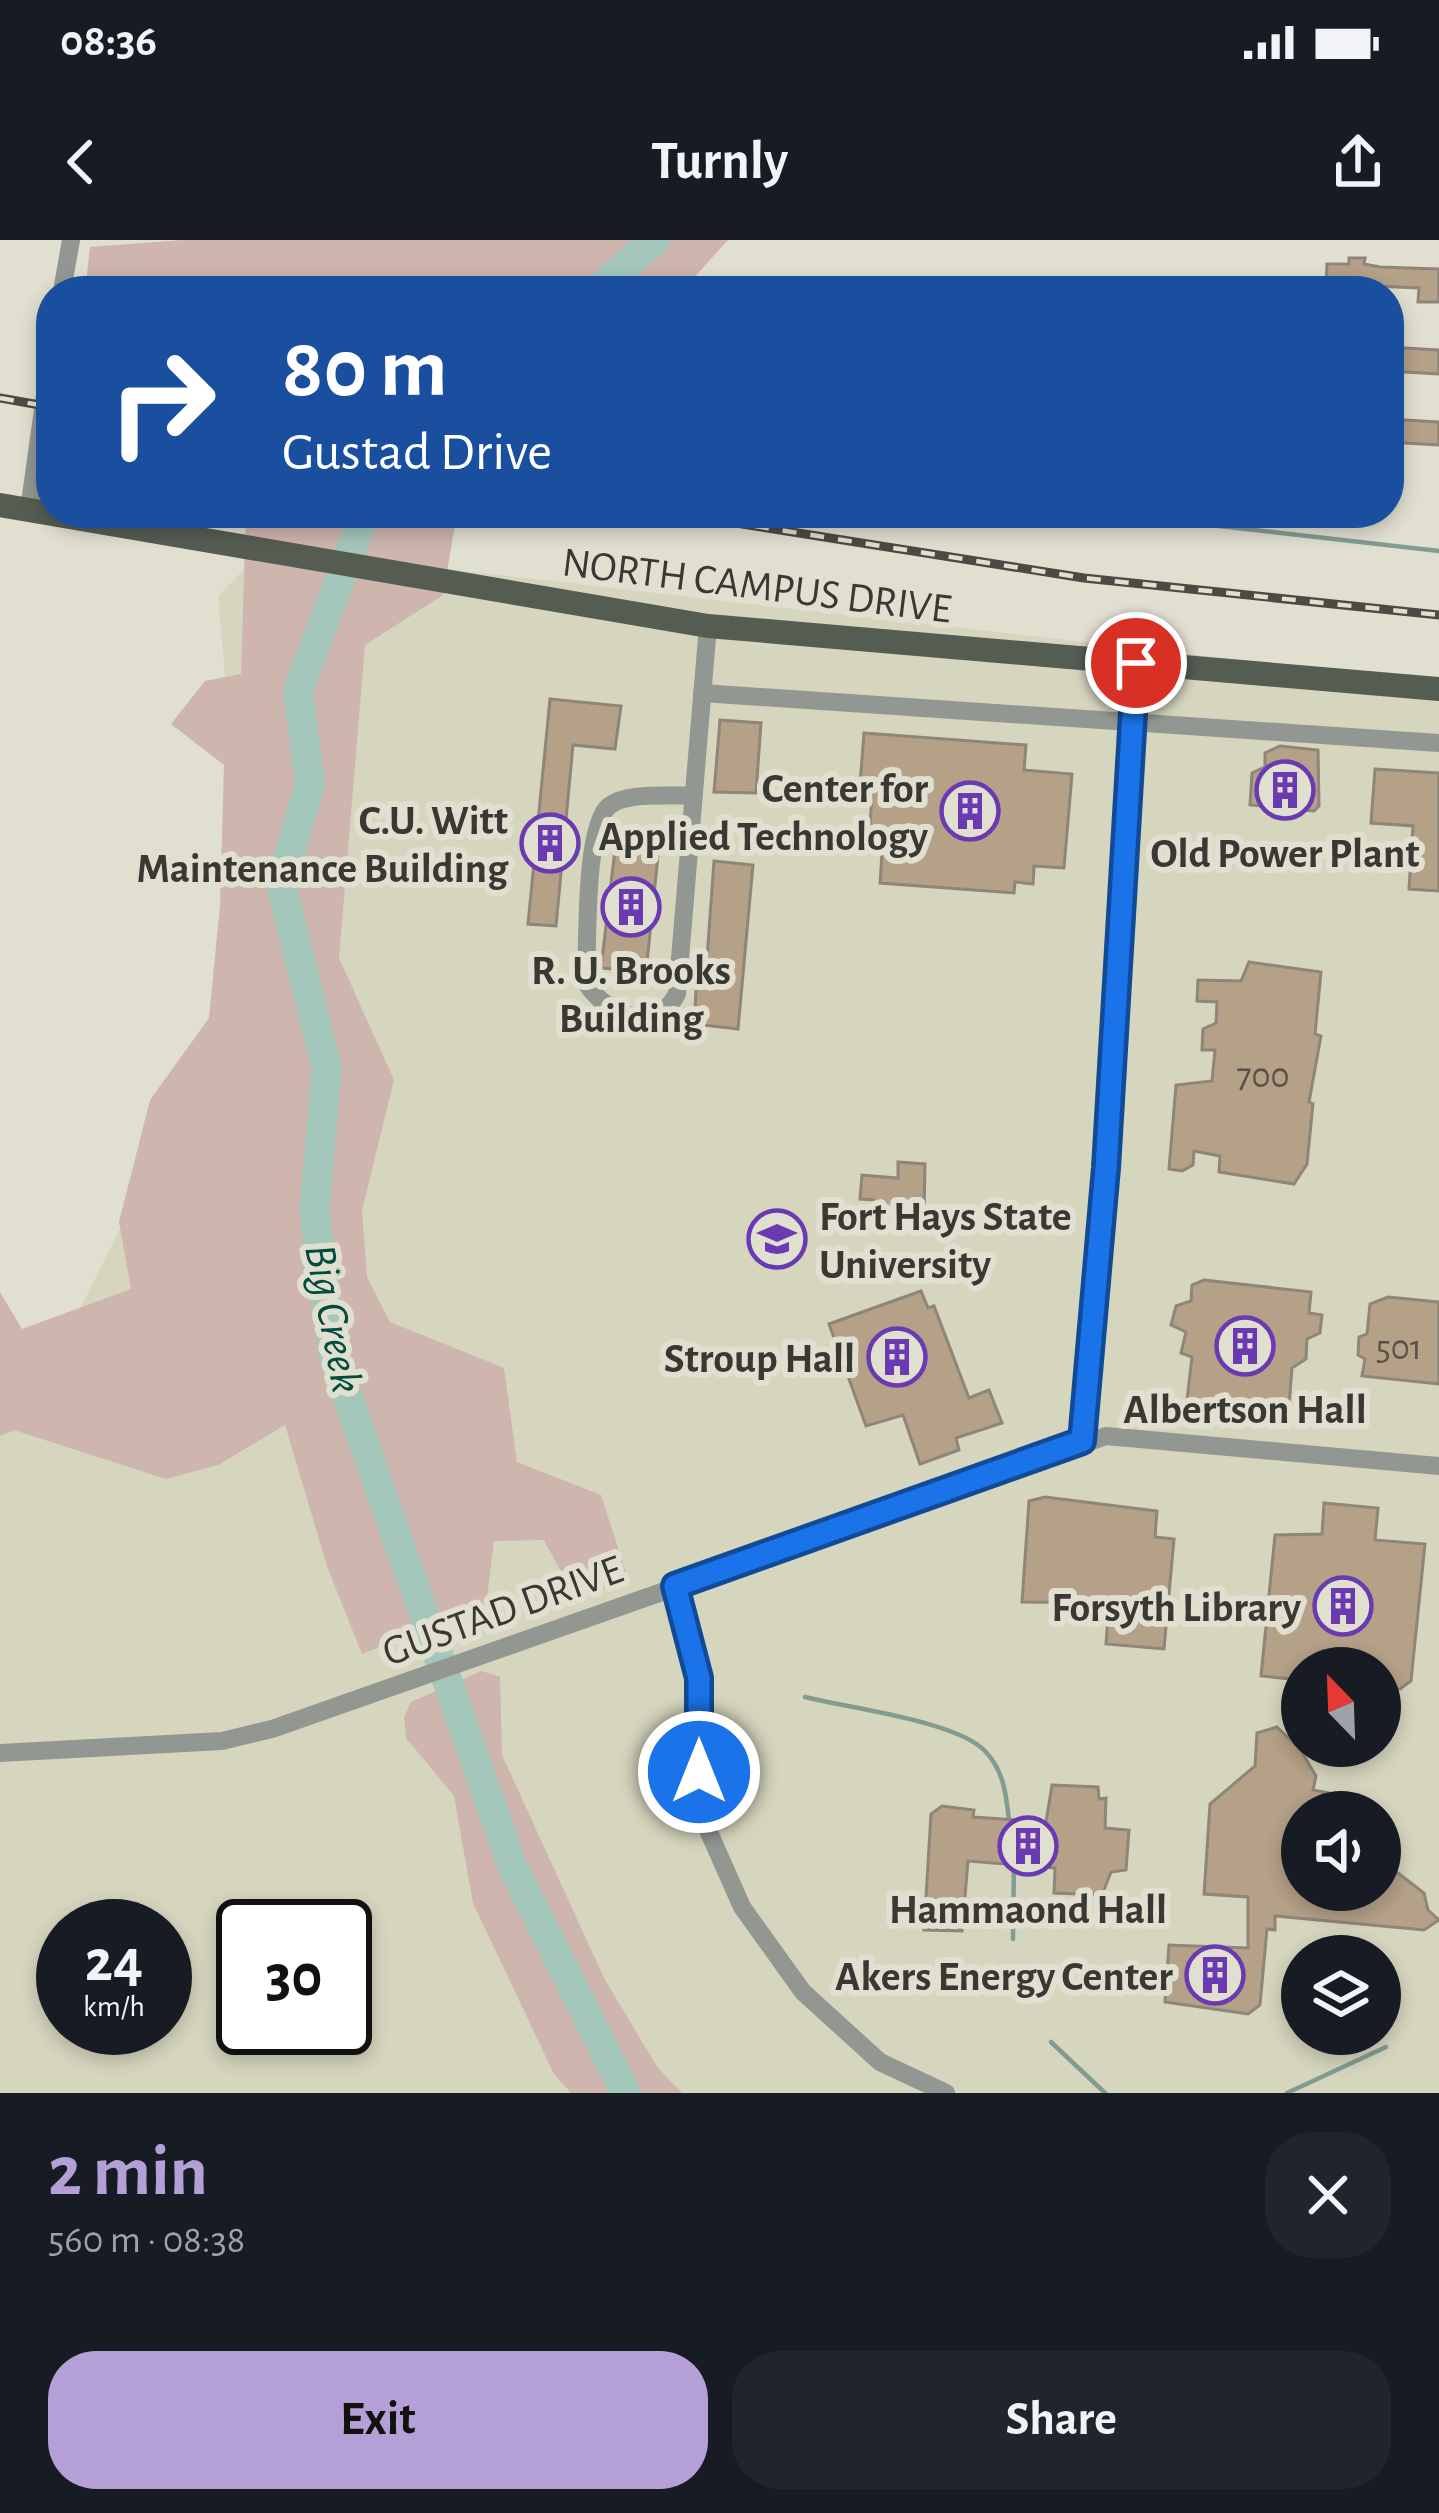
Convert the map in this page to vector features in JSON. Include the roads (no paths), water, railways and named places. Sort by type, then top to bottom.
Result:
[{"type":"main road","name":"NORTH CAMPUS DRIVE","points":[[0,505],[36,511]]},
{"type":"main road","name":"NORTH CAMPUS DRIVE","points":[[141,528],[708,626],[1439,689]]},
{"type":"street","points":[[65,276],[71,240]]},
{"type":"street","points":[[29,510],[36,460]]},
{"type":"street","points":[[694,795],[620,800],[606,808],[595,832],[586,983],[602,1001],[641,1019],[661,1015],[677,994],[694,795],[702,693],[708,626]]},
{"type":"street","points":[[1082,1441],[1106,1168],[1136,663]]},
{"type":"street","points":[[702,693],[1439,742]]},
{"type":"street","name":"GUSTAD DRIVE","points":[[0,1753],[222,1741],[272,1730],[1082,1441],[1125,1435],[1439,1466]]},
{"type":"street","points":[[675,1586],[699,1678],[700,1812],[742,1906],[818,2006],[880,2062],[946,2093]]},
{"type":"waterway","name":"Big Creek","points":[[613,276],[655,240]]},
{"type":"waterway","name":"Big Creek","points":[[359,528],[298,690],[310,784],[281,884],[327,1069],[314,1211],[334,1358],[512,1865],[626,2093]]},
{"type":"waterway","points":[[1236,528],[1439,551]]},
{"type":"waterway","points":[[805,1697],[901,1717],[971,1741],[985,1751],[1000,1775],[1009,1820]]},
{"type":"waterway","points":[[1013,1939],[1014,1861]]},
{"type":"waterway","points":[[1051,2042],[1105,2093]]},
{"type":"waterway","points":[[1287,2093],[1369,2055]]},
{"type":"railway","points":[[0,398],[36,404]]},
{"type":"railway","points":[[767,528],[1084,578],[1439,615]]},
{"type":"place","name":"Old Power Plant","points":[[1285,790]]},
{"type":"place","name":"Center for Applied Technology","points":[[970,811]]},
{"type":"place","name":"C.U. Witt Maintenance Building","points":[[550,843]]},
{"type":"place","name":"R. U. Brooks Building","points":[[631,907]]},
{"type":"place","name":"Fort Hays State University","points":[[777,1239]]},
{"type":"place","name":"Albertson Hall","points":[[1245,1346]]},
{"type":"place","name":"Stroup Hall","points":[[897,1357]]},
{"type":"place","name":"Forsyth Library","points":[[1343,1606]]},
{"type":"place","name":"Hammaond Hall","points":[[1028,1846]]},
{"type":"place","name":"Akers Energy Center","points":[[1215,1975]]}]
